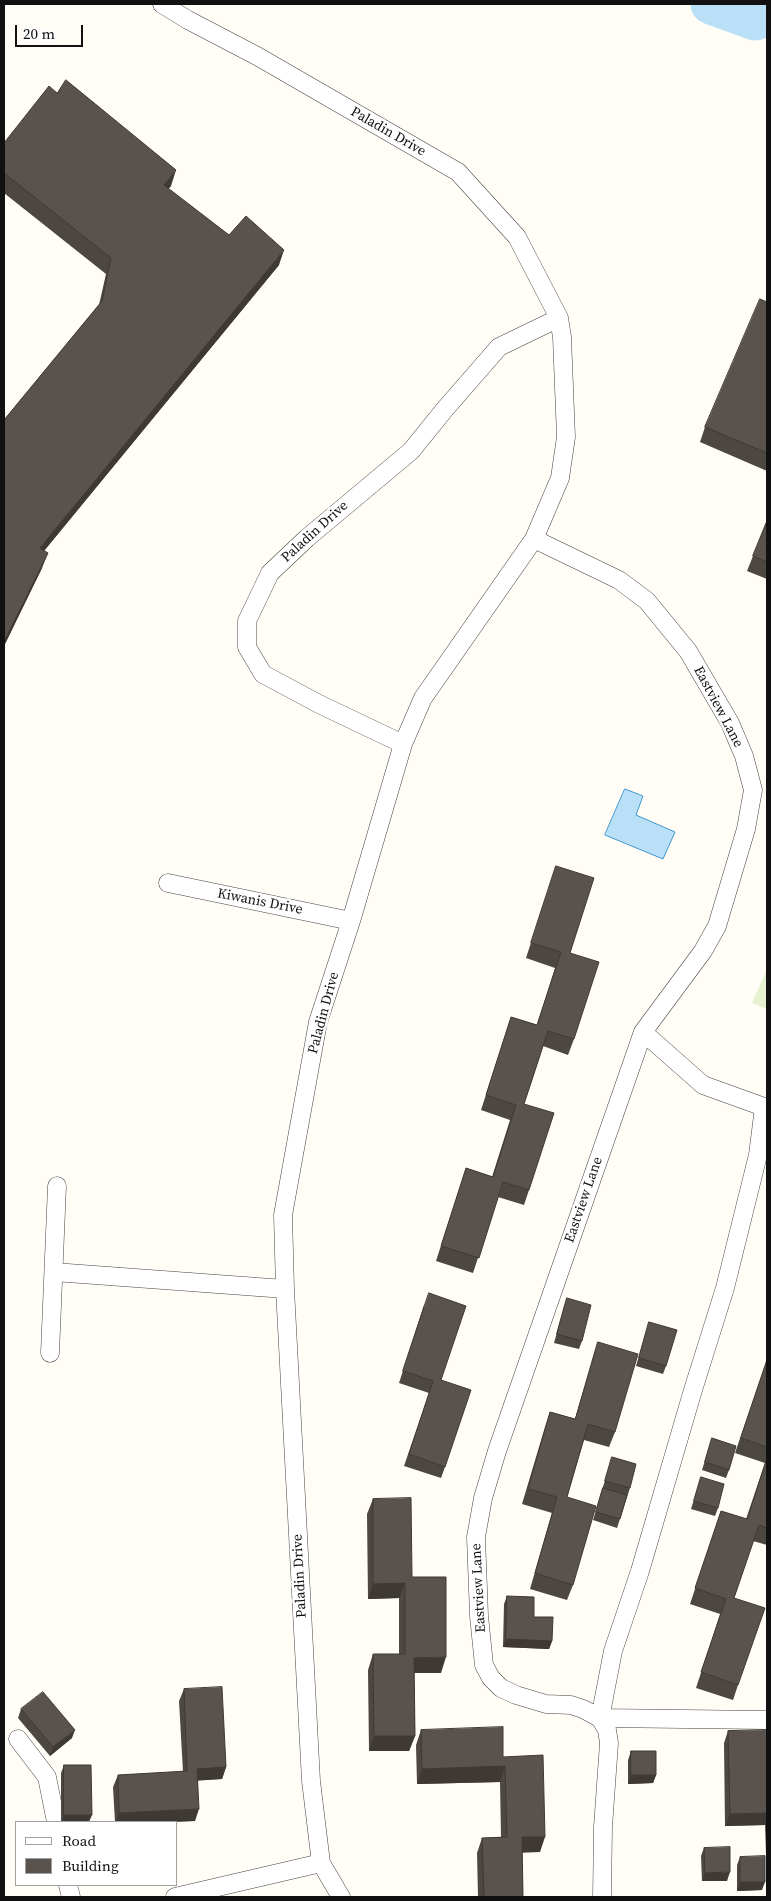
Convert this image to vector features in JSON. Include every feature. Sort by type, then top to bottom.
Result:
[{"type":"street","name":"Paladin Drive","points":[[162,4],[188,20],[257,56],[458,172],[518,238],[559,318],[562,337],[566,437],[560,478],[534,539],[423,698],[403,744],[351,921],[318,1022],[283,1216],[285,1289],[311,1781],[321,1863],[341,1897]]},
{"type":"street","name":"Paladin Drive","points":[[403,744],[319,704],[263,674],[247,647],[247,621],[270,573],[307,538],[411,451],[500,347],[559,318]]},
{"type":"street","name":"Eastview Lane","points":[[534,539],[619,580],[646,601],[688,651],[730,723],[750,773],[753,790],[749,813],[718,926],[703,951],[642,1032],[497,1451],[483,1498],[476,1538],[478,1616],[484,1665],[491,1678],[501,1688],[516,1695],[546,1704],[571,1705],[600,1718]]},
{"type":"street","name":"Kiwanis Drive","points":[[168,884],[351,921]]},
{"type":"street","points":[[602,1897],[603,1826],[609,1744],[606,1730],[600,1718],[613,1651],[640,1571],[725,1288],[758,1155],[764,1107],[703,1085],[642,1032]]},
{"type":"street","points":[[50,1353],[57,1186]]},
{"type":"street","points":[[54,1272],[285,1289]]},
{"type":"street","points":[[600,1718],[767,1720]]},
{"type":"street","points":[[18,1739],[47,1777],[56,1821]]},
{"type":"street","points":[[175,1897],[321,1863]]},
{"type":"green space","points":[[767,969],[767,1009],[752,1003]]},
{"type":"water","points":[[625,789],[643,796],[636,815],[675,832],[663,859],[605,835]]},
{"type":"building","points":[[66,80],[176,170],[164,185],[229,235],[246,216],[284,250],[40,548],[48,553],[4,642],[4,420],[102,301],[111,258],[4,173],[4,143],[49,86],[57,93]]},
{"type":"building","points":[[760,299],[767,302],[767,453],[705,427]]},
{"type":"building","points":[[767,521],[767,562],[753,556]]},
{"type":"building","points":[[556,866],[594,878],[570,953],[599,962],[574,1039],[548,1031],[524,1104],[554,1113],[529,1190],[503,1182],[479,1258],[441,1246],[466,1168],[493,1177],[516,1105],[486,1095],[511,1017],[537,1025],[561,952],[531,943]]},
{"type":"building","points":[[429,1293],[466,1306],[441,1380],[471,1390],[445,1467],[409,1454],[433,1381],[403,1371]]},
{"type":"building","points":[[567,1298],[591,1305],[582,1341],[557,1334]]},
{"type":"building","points":[[649,1322],[677,1330],[666,1366],[639,1358]]},
{"type":"building","points":[[598,1342],[638,1354],[615,1432],[588,1424],[567,1497],[596,1506],[573,1585],[535,1573],[557,1497],[528,1489],[550,1412],[575,1419]]},
{"type":"building","points":[[767,1360],[767,1447],[741,1438]]},
{"type":"building","points":[[712,1438],[736,1446],[729,1470],[705,1462]]},
{"type":"building","points":[[612,1457],[636,1464],[630,1488],[605,1481]]},
{"type":"building","points":[[767,1458],[767,1528],[759,1525],[734,1598],[765,1608],[738,1685],[701,1672],[726,1599],[695,1588],[721,1511],[747,1519]]},
{"type":"building","points":[[701,1477],[724,1484],[718,1508],[694,1501]]},
{"type":"building","points":[[603,1488],[627,1495],[620,1519],[596,1512]]},
{"type":"building","points":[[411,1498],[412,1577],[446,1577],[446,1657],[414,1658],[415,1736],[374,1736],[373,1654],[405,1654],[405,1583],[373,1584],[373,1499]]},
{"type":"building","points":[[507,1596],[534,1597],[534,1617],[553,1617],[552,1641],[506,1639]]},
{"type":"building","points":[[222,1687],[226,1767],[197,1769],[199,1809],[119,1813],[118,1775],[187,1771],[184,1689]]},
{"type":"building","points":[[43,1692],[75,1730],[53,1747],[21,1709]]},
{"type":"building","points":[[503,1727],[503,1757],[543,1755],[545,1837],[522,1837],[523,1897],[484,1897],[482,1838],[507,1837],[505,1766],[422,1769],[421,1730]]},
{"type":"building","points":[[767,1730],[767,1813],[730,1814],[728,1731]]},
{"type":"building","points":[[631,1751],[656,1751],[656,1775],[631,1775]]},
{"type":"building","points":[[64,1765],[91,1765],[92,1815],[64,1815]]},
{"type":"building","points":[[730,1847],[730,1872],[705,1873],[704,1848]]},
{"type":"building","points":[[765,1856],[765,1882],[740,1882],[740,1857]]},
{"type":"waterway","points":[[711,4],[755,20],[767,16]]}]
